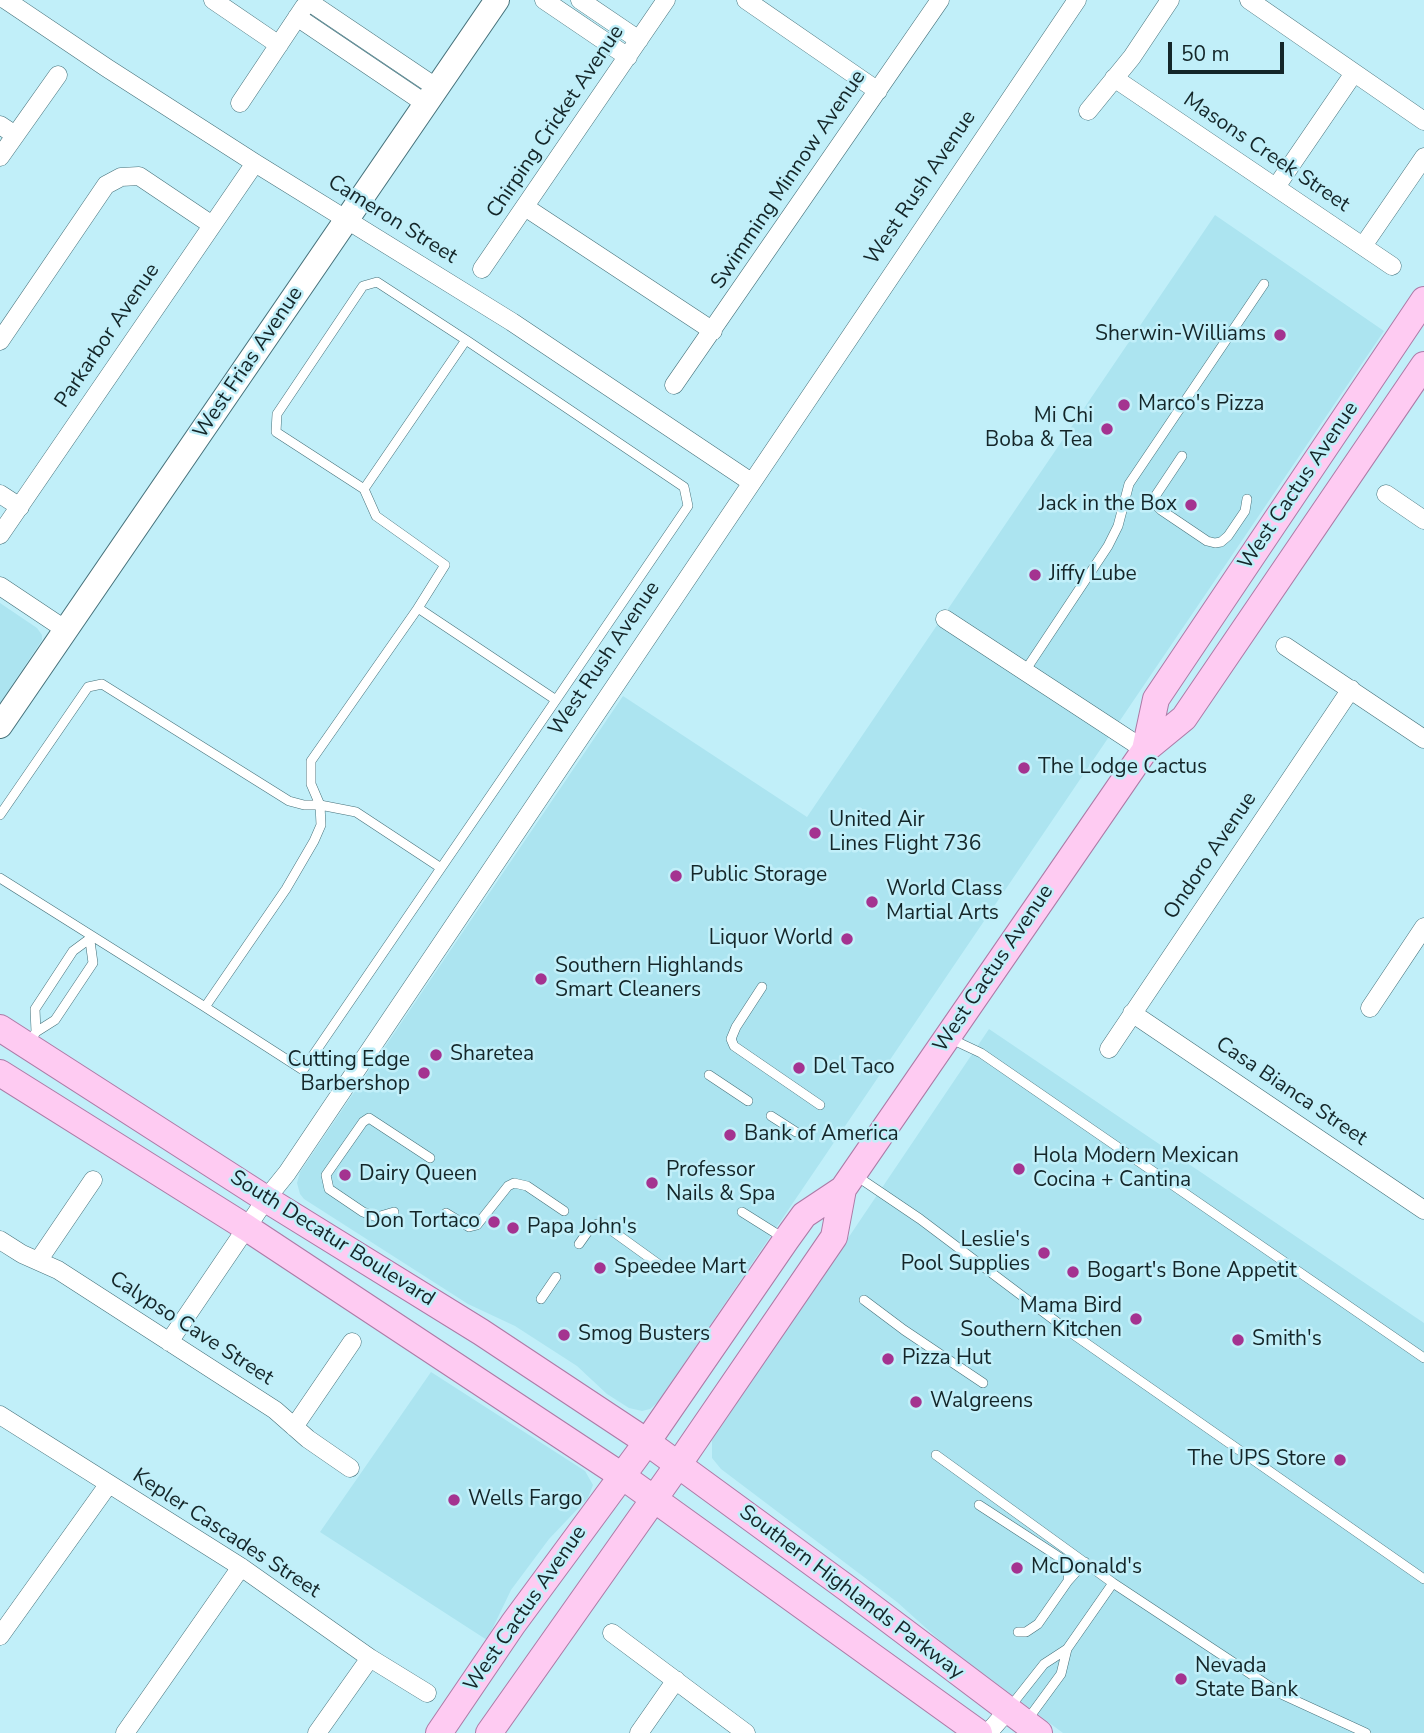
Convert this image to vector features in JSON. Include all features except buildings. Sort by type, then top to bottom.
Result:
[{"type":"main road","name":"West Cactus Avenue","points":[[1145,750],[1156,699],[1424,300]]},
{"type":"main road","name":"West Cactus Avenue","points":[[439,1733],[513,1624],[638,1487],[662,1454],[786,1240],[804,1215],[848,1182],[1145,750],[1184,718],[1424,365]]},
{"type":"main road","name":"South Decatur Boulevard","points":[[0,1028],[31,1039],[266,1199],[481,1332],[662,1454]]},
{"type":"main road","name":"South Decatur Boulevard","points":[[0,1073],[247,1228],[638,1487]]},
{"type":"main road","name":"West Cactus Avenue","points":[[489,1733],[638,1487],[834,1237],[848,1182]]},
{"type":"main road","name":"Southern Highlands Parkway","points":[[662,1454],[839,1582],[1022,1725]]},
{"type":"main road","name":"Southern Highlands Parkway","points":[[638,1487],[979,1733]]},
{"type":"street","name":"Cameron Street","points":[[6,0],[255,163],[512,322],[751,482]]},
{"type":"street","points":[[213,0],[279,45]]},
{"type":"street","name":"West Frias Avenue","points":[[0,726],[496,0]]},
{"type":"street","points":[[544,0],[628,57]]},
{"type":"street","name":"Chirping Cricket Avenue","points":[[482,269],[666,0]]},
{"type":"street","points":[[746,0],[878,92]]},
{"type":"street","name":"Swimming Minnow Avenue","points":[[674,385],[940,0]]},
{"type":"street","name":"West Rush Avenue","points":[[169,1342],[266,1199],[287,1173],[1077,0]]},
{"type":"street","points":[[1088,111],[1132,57],[1170,0]]},
{"type":"street","points":[[1249,0],[1424,121]]},
{"type":"street","points":[[240,103],[308,1],[357,34],[432,96]]},
{"type":"street","points":[[588,5],[639,40]]},
{"type":"street","points":[[297,17],[347,50],[432,96]]},
{"type":"street","points":[[1276,187],[1354,73]]},
{"type":"street","points":[[0,157],[58,75]]},
{"type":"street","name":"Masons Creek Street","points":[[1114,78],[1392,267]]},
{"type":"street","points":[[0,125],[15,135]]},
{"type":"street","points":[[1363,246],[1424,157]]},
{"type":"street","name":"Parkarbor Avenue","points":[[0,535],[255,163]]},
{"type":"street","points":[[0,341],[106,185],[121,177],[139,176],[212,225]]},
{"type":"street","points":[[525,206],[713,331]]},
{"type":"street","points":[[0,494],[20,507]]},
{"type":"street","points":[[1386,494],[1424,520]]},
{"type":"street","points":[[0,586],[66,630]]},
{"type":"street","points":[[945,619],[1145,750]]},
{"type":"street","points":[[1285,646],[1424,739]]},
{"type":"street","name":"Ondoro Avenue","points":[[1109,1049],[1351,689]]},
{"type":"street","points":[[1370,1008],[1424,927]]},
{"type":"street","name":"Casa Bianca Street","points":[[1132,1013],[1424,1210]]},
{"type":"street","points":[[38,1261],[93,1180]]},
{"type":"street","name":"Calypso Cave Street","points":[[0,1240],[58,1270],[275,1410],[350,1468]]},
{"type":"street","points":[[294,1427],[352,1342]]},
{"type":"street","name":"Kepler Cascades Street","points":[[0,1415],[241,1567],[370,1658],[427,1693]]},
{"type":"street","points":[[0,1636],[108,1485]]},
{"type":"street","points":[[125,1733],[241,1567]]},
{"type":"street","points":[[612,1633],[746,1733]]},
{"type":"street","points":[[317,1733],[370,1658]]},
{"type":"street","points":[[639,1733],[676,1680]]},
{"type":"street","points":[[988,1733],[1022,1725]]},
{"type":"lane","points":[[583,27],[588,5]]},
{"type":"lane","points":[[347,50],[357,34]]},
{"type":"lane","points":[[0,878],[303,1070],[688,506],[684,487],[377,282],[363,286],[276,414],[276,432],[364,489],[376,516],[446,565],[311,761],[311,784],[320,805],[321,825],[286,889],[205,1007]]},
{"type":"lane","points":[[1025,671],[1108,546],[1118,526],[1129,484],[1264,284]]},
{"type":"lane","points":[[364,489],[466,340]]},
{"type":"lane","points":[[1182,456],[1156,495],[1156,505],[1207,541],[1221,542],[1228,536],[1245,511],[1247,499]]},
{"type":"lane","points":[[418,608],[556,699]]},
{"type":"lane","points":[[0,815],[88,687],[102,684],[289,801],[356,812],[441,868]]},
{"type":"lane","points":[[31,1039],[55,1020],[93,963],[92,938]]},
{"type":"lane","points":[[31,1039],[35,1009],[73,951],[92,938]]},
{"type":"lane","points":[[762,987],[736,1027],[731,1038],[734,1046],[820,1105]]},
{"type":"lane","points":[[948,1037],[981,1053],[1424,1358]]},
{"type":"lane","points":[[709,1074],[748,1101]]},
{"type":"lane","points":[[771,1116],[796,1132]]},
{"type":"lane","points":[[394,1212],[377,1217],[363,1212],[329,1189],[326,1175],[363,1122],[369,1118],[430,1158]]},
{"type":"lane","points":[[848,1182],[920,1219],[1088,1345],[1424,1579]]},
{"type":"lane","points":[[446,1213],[469,1227],[477,1225],[508,1186],[514,1183],[527,1186],[564,1211]]},
{"type":"lane","points":[[742,1212],[786,1240]]},
{"type":"lane","points":[[579,1244],[591,1227],[597,1224],[611,1230],[661,1266]]},
{"type":"lane","points":[[541,1299],[556,1277]]},
{"type":"lane","points":[[864,1300],[983,1383]]},
{"type":"lane","points":[[936,1455],[1113,1583],[1281,1695],[1366,1733]]},
{"type":"lane","points":[[979,1505],[1062,1559],[1069,1568],[1068,1581]]},
{"type":"lane","points":[[1018,1632],[1026,1632],[1038,1624],[1084,1562]]},
{"type":"lane","points":[[1022,1725],[1061,1674],[1067,1649],[1113,1583]]},
{"type":"lane","points":[[1022,1725],[1044,1664],[1067,1649]]},
{"type":"shaded area","points":[[1215,215],[1384,331],[658,1402],[650,1409],[642,1411],[629,1408],[607,1394],[577,1366],[515,1326],[468,1304],[304,1199],[297,1183],[300,1172],[623,696],[807,817]]},
{"type":"shaded area","points":[[0,603],[37,628],[42,640],[0,703]]},
{"type":"shaded area","points":[[989,1029],[1424,1323],[1424,1733],[1063,1733],[946,1646],[897,1602],[721,1469],[712,1458],[712,1440]]},
{"type":"shaded area","points":[[431,1372],[585,1471],[593,1485],[588,1498],[549,1539],[511,1590],[487,1640],[320,1532]]},
{"type":"place","name":"Sherwin-Williams","points":[[1280,335]]},
{"type":"place","name":"Marco's Pizza","points":[[1124,405]]},
{"type":"place","name":"Mi Chi Boba & Tea","points":[[1107,429]]},
{"type":"place","name":"Jack in the Box","points":[[1191,505]]},
{"type":"place","name":"Jiffy Lube","points":[[1035,575]]},
{"type":"place","name":"The Lodge Cactus","points":[[1024,768]]},
{"type":"place","name":"United Air Lines Flight 736","points":[[815,833]]},
{"type":"place","name":"Public Storage","points":[[676,876]]},
{"type":"place","name":"World Class Martial Arts","points":[[872,902]]},
{"type":"place","name":"Liquor World","points":[[847,939]]},
{"type":"place","name":"Southern Highlands Smart Cleaners","points":[[541,979]]},
{"type":"place","name":"Sharetea","points":[[436,1055]]},
{"type":"place","name":"Del Taco","points":[[799,1068]]},
{"type":"place","name":"Cutting Edge Barbershop","points":[[424,1073]]},
{"type":"place","name":"Bank of America","points":[[730,1135]]},
{"type":"place","name":"Hola Modern Mexican Cocina + Cantina","points":[[1019,1169]]},
{"type":"place","name":"Dairy Queen","points":[[345,1175]]},
{"type":"place","name":"Professor Nails & Spa","points":[[652,1183]]},
{"type":"place","name":"Don Tortaco","points":[[494,1222]]},
{"type":"place","name":"Papa John's","points":[[513,1228]]},
{"type":"place","name":"Leslie's Pool Supplies","points":[[1044,1253]]},
{"type":"place","name":"Speedee Mart","points":[[600,1268]]},
{"type":"place","name":"Bogart's Bone Appetit","points":[[1073,1272]]},
{"type":"place","name":"Mama Bird Southern Kitchen","points":[[1136,1319]]},
{"type":"place","name":"Smog Busters","points":[[564,1335]]},
{"type":"place","name":"Smith's","points":[[1238,1340]]},
{"type":"place","name":"Pizza Hut","points":[[888,1359]]},
{"type":"place","name":"Walgreens","points":[[916,1402]]},
{"type":"place","name":"The UPS Store","points":[[1340,1460]]},
{"type":"place","name":"Wells Fargo","points":[[454,1500]]},
{"type":"place","name":"McDonald's","points":[[1017,1568]]},
{"type":"place","name":"Nevada State Bank","points":[[1181,1679]]}]
